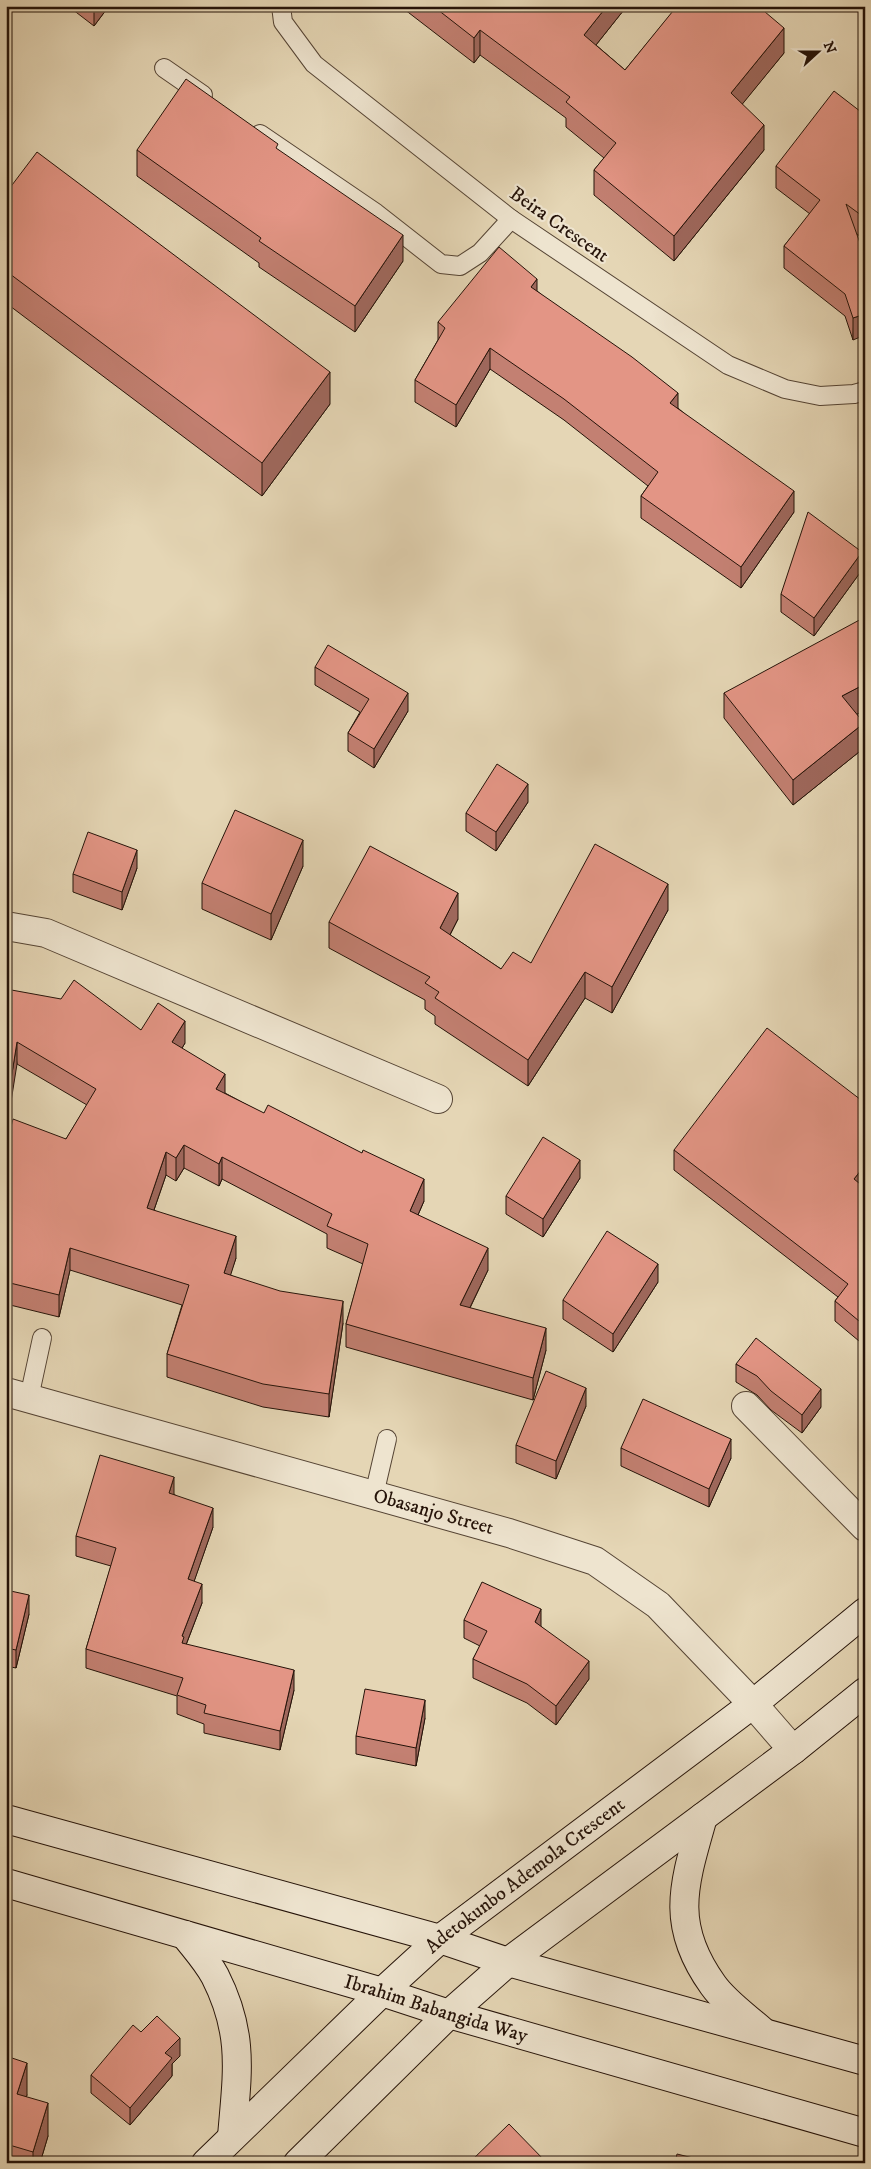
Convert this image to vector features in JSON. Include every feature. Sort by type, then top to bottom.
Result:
[{"type":"main road","points":[[6,926],[46,933],[438,1099]]},
{"type":"main road","name":"Obasanjo Street","points":[[18,1395],[509,1533],[595,1562],[658,1605],[754,1704],[793,1750]]},
{"type":"main road","points":[[746,1406],[865,1527]]},
{"type":"main road","name":"Adetokunbo Ademola Crescent","points":[[206,2163],[382,1992],[440,1939],[754,1704],[865,1612]]},
{"type":"main road","points":[[298,2163],[449,2014],[508,1962],[793,1750],[865,1692]]},
{"type":"main road","points":[[703,1818],[685,1878],[683,1919],[693,1950],[714,1986],[764,2033]]},
{"type":"main road","points":[[6,1819],[440,1939],[508,1962],[865,2061]]},
{"type":"main road","name":"Ibrahim Babangida Way","points":[[6,1883],[382,1992],[449,2014],[865,2133]]},
{"type":"main road","points":[[185,1935],[214,1975],[235,2028],[238,2063],[232,2137]]},
{"type":"lane","name":"Beira Crescent","points":[[281,6],[283,22],[314,64],[511,219],[728,365],[785,389],[820,396],[854,394],[865,391]]},
{"type":"lane","points":[[164,68],[213,102]]},
{"type":"lane","points":[[246,124],[376,213],[441,264],[460,266],[480,253],[511,219]]},
{"type":"lane","points":[[18,1395],[42,1338]]},
{"type":"lane","points":[[374,1495],[387,1439]]},
{"type":"building","points":[[433,6],[607,6],[584,35],[625,70],[677,6],[758,6],[784,28],[731,93],[764,125],[674,236],[594,170],[616,143],[566,102],[570,97],[480,30],[474,38]]},
{"type":"building","points":[[186,79],[278,144],[276,148],[403,235],[355,306],[259,241],[261,238],[137,150]]},
{"type":"building","points":[[834,91],[865,115],[865,218],[846,204],[865,257],[865,314],[853,318],[845,294],[784,246],[820,200],[776,166]]},
{"type":"building","points":[[37,152],[330,372],[262,463],[6,271],[6,193]]},
{"type":"building","points":[[499,247],[537,279],[531,287],[632,357],[678,393],[670,403],[794,491],[741,567],[641,496],[658,472],[564,399],[490,348],[456,405],[415,380],[445,328],[438,322]]},
{"type":"building","points":[[808,512],[862,552],[814,618],[781,594]]},
{"type":"building","points":[[865,617],[865,684],[842,696],[864,723],[793,780],[724,693]]},
{"type":"building","points":[[328,645],[408,693],[374,749],[348,733],[369,699],[315,667]]},
{"type":"building","points":[[497,764],[528,784],[496,832],[466,813]]},
{"type":"building","points":[[235,810],[303,840],[271,914],[202,883]]},
{"type":"building","points":[[88,832],[137,850],[122,892],[73,874]]},
{"type":"building","points":[[595,844],[668,884],[612,987],[585,972],[528,1060],[435,998],[439,992],[425,983],[430,977],[329,922],[370,846],[458,893],[440,928],[501,969],[513,952],[531,963]]},
{"type":"building","points":[[74,980],[141,1030],[158,1003],[185,1021],[172,1042],[225,1074],[216,1089],[264,1113],[268,1105],[362,1153],[363,1150],[424,1179],[410,1211],[488,1248],[460,1305],[546,1328],[533,1378],[346,1324],[368,1244],[327,1226],[332,1214],[222,1157],[219,1164],[184,1145],[176,1158],[166,1152],[147,1208],[236,1236],[224,1273],[280,1291],[343,1301],[329,1394],[263,1384],[167,1354],[189,1285],[70,1248],[59,1295],[6,1282],[6,1146],[13,1119],[66,1139],[96,1089],[17,1042],[6,1111],[6,989],[61,999]]},
{"type":"building","points":[[767,1028],[865,1103],[865,1165],[854,1179],[865,1188],[865,1326],[835,1301],[848,1284],[674,1150]]},
{"type":"building","points":[[543,1137],[580,1160],[543,1219],[506,1196]]},
{"type":"building","points":[[607,1231],[658,1264],[613,1334],[563,1300]]},
{"type":"building","points":[[756,1338],[821,1389],[802,1415],[771,1391],[757,1376],[736,1364]]},
{"type":"building","points":[[546,1371],[586,1388],[556,1461],[516,1445]]},
{"type":"building","points":[[643,1399],[731,1439],[709,1489],[621,1448]]},
{"type":"building","points":[[100,1455],[174,1477],[169,1493],[213,1508],[188,1579],[202,1584],[182,1636],[184,1637],[182,1643],[294,1670],[280,1731],[204,1713],[206,1705],[177,1695],[183,1678],[86,1649],[116,1548],[76,1536]]},
{"type":"building","points":[[482,1582],[541,1609],[535,1622],[589,1661],[556,1706],[527,1684],[473,1659],[487,1631],[464,1620]]},
{"type":"building","points":[[6,1590],[29,1595],[16,1650],[6,1648]]},
{"type":"building","points":[[365,1689],[425,1700],[416,1748],[356,1736]]},
{"type":"building","points":[[157,2016],[180,2038],[165,2053],[172,2058],[130,2108],[91,2075],[133,2025],[141,2032]]},
{"type":"building","points":[[6,2056],[27,2063],[17,2094],[48,2103],[33,2152],[6,2144]]},
{"type":"building","points":[[509,2124],[547,2163],[469,2163]]},
{"type":"building","points":[[677,2154],[713,2163],[675,2163]]}]
